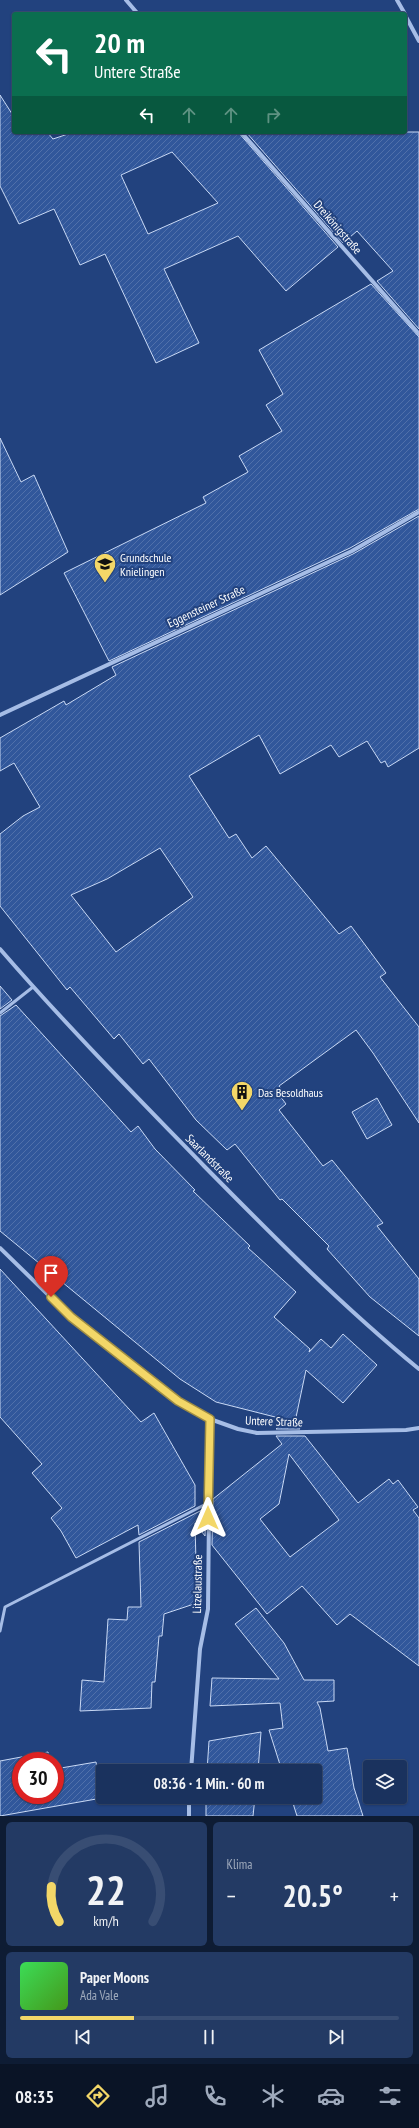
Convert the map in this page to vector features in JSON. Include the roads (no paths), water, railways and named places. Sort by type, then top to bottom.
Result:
[{"type":"street","points":[[126,0],[136,12]]},
{"type":"street","points":[[397,0],[404,12]]},
{"type":"street","points":[[407,18],[419,41]]},
{"type":"street","name":"Dreikönigstraße","points":[[244,134],[419,334]]},
{"type":"street","name":"Eggensteiner Straße","points":[[0,715],[352,551],[419,512]]},
{"type":"street","name":"Saarlandstraße","points":[[0,949],[33,987],[147,1108],[269,1232],[419,1369]]},
{"type":"street","name":"Untere Straße","points":[[0,1248],[71,1317],[178,1401],[210,1419],[238,1429],[257,1433],[406,1430],[419,1428]]},
{"type":"street","name":"Litzelaustraße","points":[[192,1764],[200,1649],[208,1609],[210,1419]]},
{"type":"street","points":[[189,1804],[189,1816]]},
{"type":"lane","points":[[0,1013],[33,987]]},
{"type":"lane","points":[[0,1631],[6,1607],[208,1503]]},
{"type":"place","name":"Grundschule Knielingen","points":[[105,584]]},
{"type":"place","name":"Das Besoldhaus","points":[[242,1112]]}]
